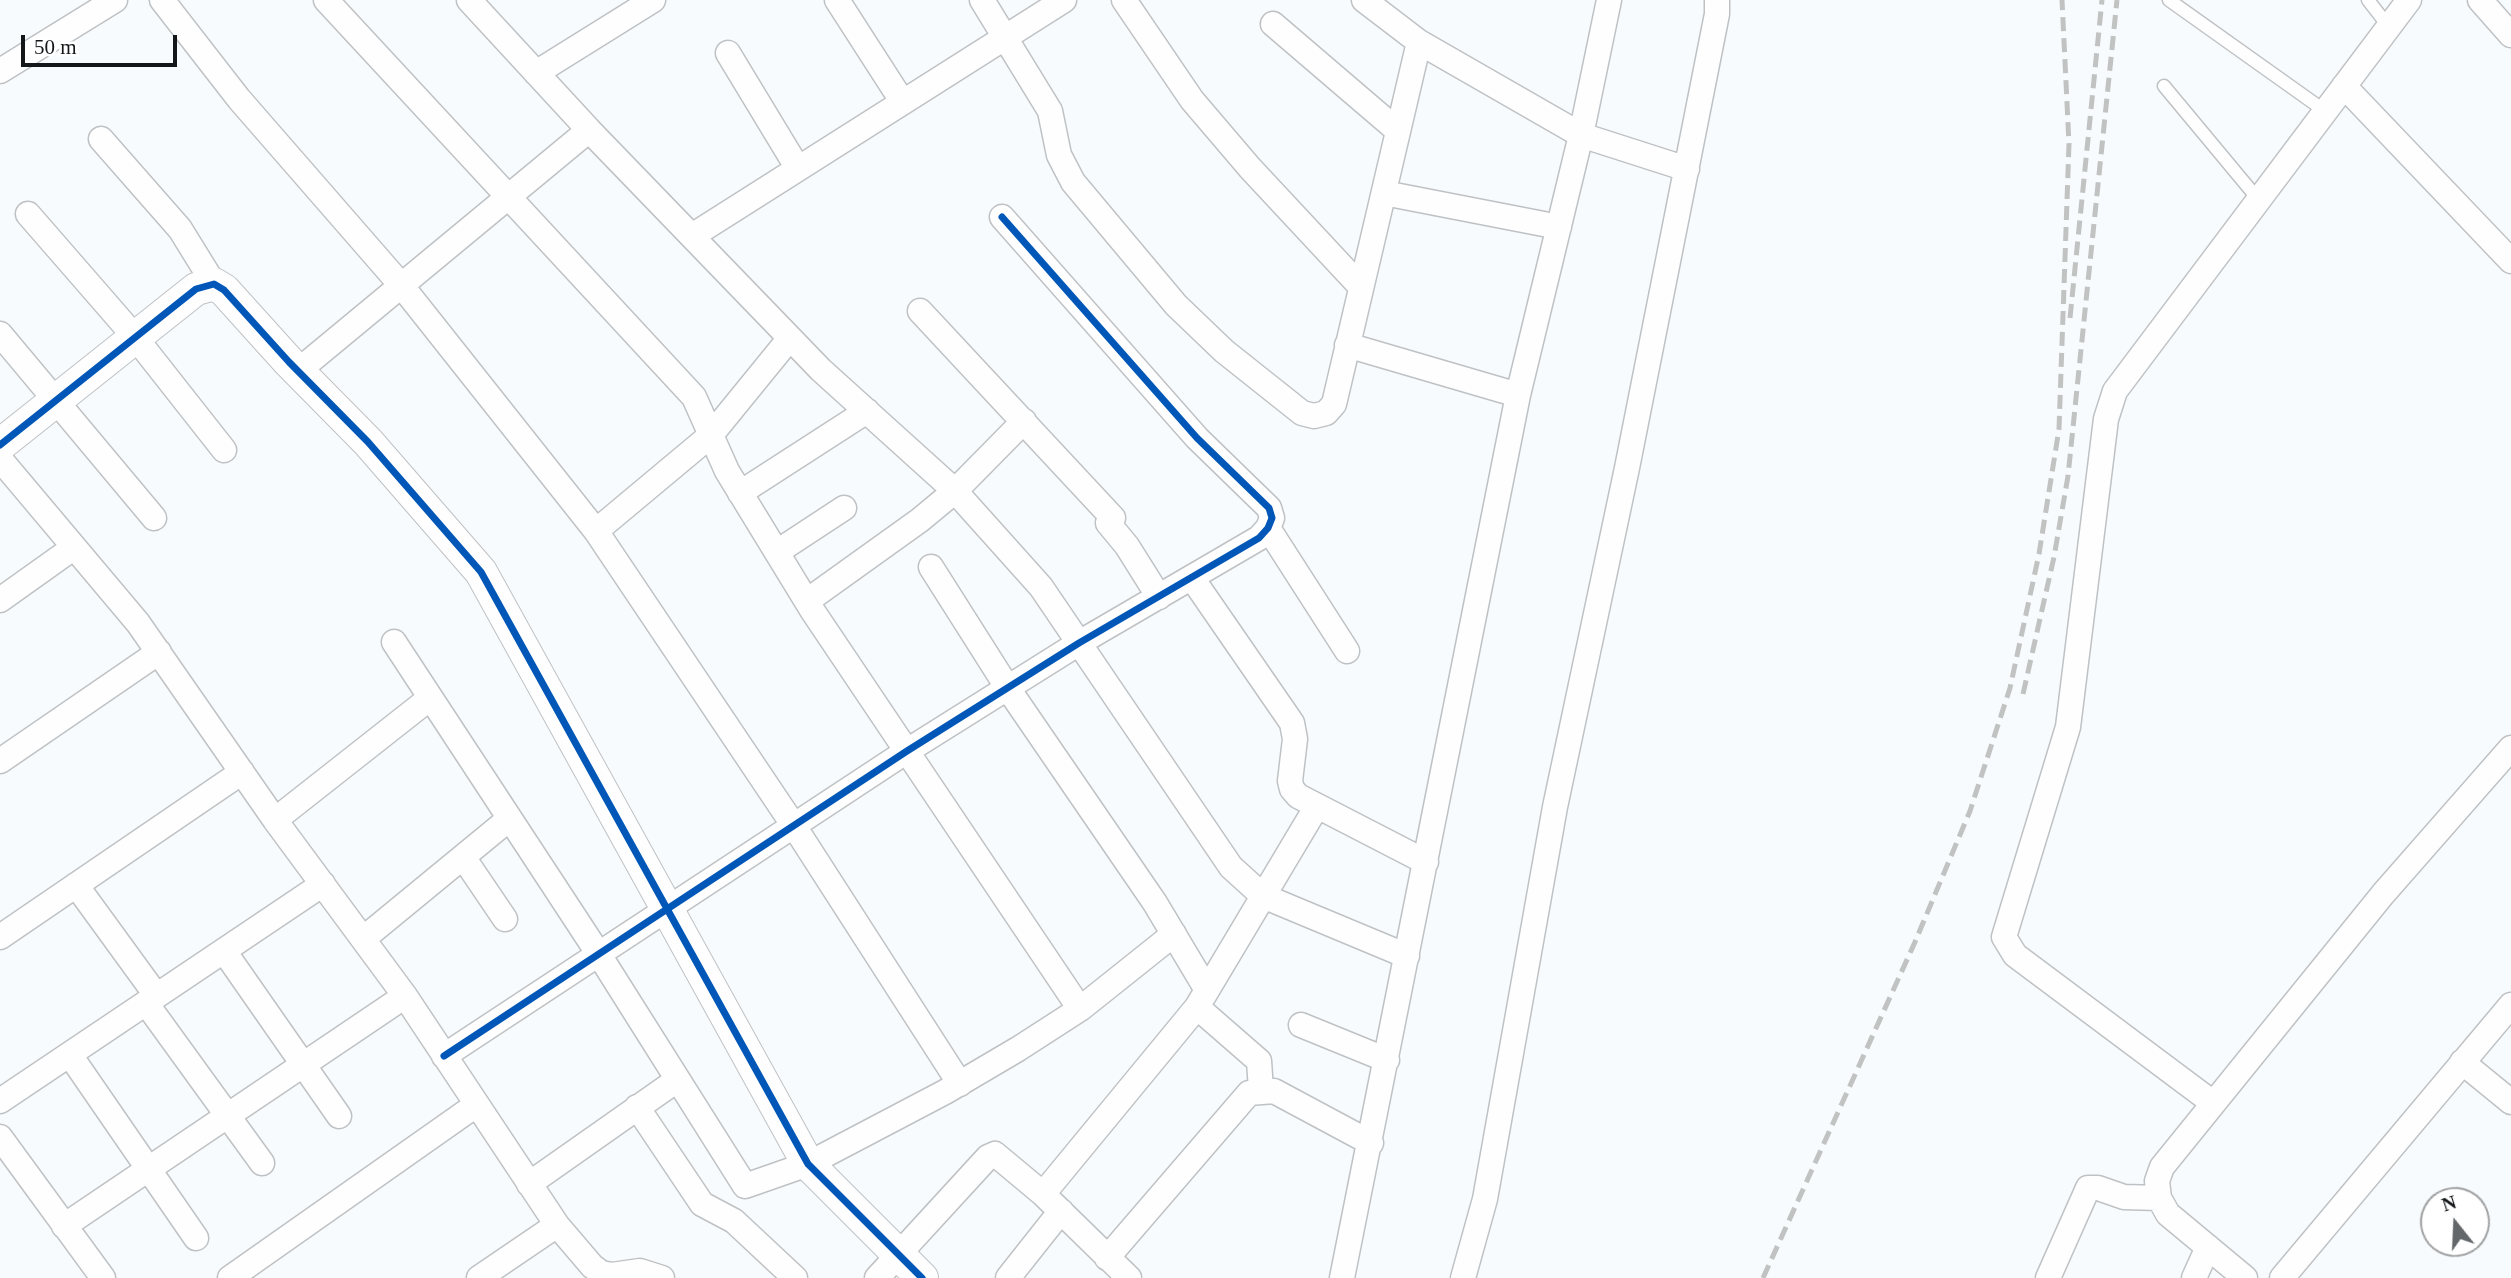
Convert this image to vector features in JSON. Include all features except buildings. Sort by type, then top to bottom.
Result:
[{"type":"street","points":[[0,71],[115,0]]},
{"type":"street","points":[[162,0],[239,99],[401,285],[596,531],[794,826],[960,1084]]},
{"type":"street","points":[[326,0],[694,397],[740,493],[807,601],[1080,1009]]},
{"type":"street","points":[[469,0],[589,130],[790,338],[955,491],[1041,587],[1231,867],[1263,896],[1407,956]]},
{"type":"street","points":[[536,73],[653,0]]},
{"type":"street","points":[[837,0],[902,101]]},
{"type":"street","points":[[982,0],[1050,111],[1059,155],[1073,182],[1176,305],[1224,351],[1302,413],[1314,416],[1326,413],[1334,404],[1419,42]]},
{"type":"street","points":[[691,236],[1064,0]]},
{"type":"street","points":[[1124,0],[1192,100],[1250,168],[1361,287]]},
{"type":"street","points":[[1364,0],[1419,42],[1581,135],[1687,169]]},
{"type":"street","points":[[1342,1278],[1518,395],[1581,135],[1609,0]]},
{"type":"street","points":[[1463,1278],[1485,1199],[1555,807],[1687,169],[1717,0]]},
{"type":"street","points":[[2213,1103],[2015,956],[2004,937],[2068,727],[2109,405],[2115,391],[2409,0]]},
{"type":"street","points":[[2480,0],[2511,35]]},
{"type":"street","points":[[1273,24],[1398,131]]},
{"type":"street","points":[[728,53],[797,167]]},
{"type":"street","points":[[2344,86],[2511,261]]},
{"type":"street","points":[[298,371],[589,130]]},
{"type":"street","points":[[101,139],[180,229],[214,284],[224,290],[368,442],[481,572],[808,1164],[922,1278]]},
{"type":"street","points":[[1384,193],[1559,227]]},
{"type":"street","points":[[28,214],[135,337],[224,450]]},
{"type":"street","points":[[444,1056],[906,751],[1009,690],[1079,643],[1259,538],[1268,528],[1272,518],[1269,508],[1197,438],[1002,217]]},
{"type":"street","points":[[0,445],[196,289],[214,284]]},
{"type":"street","points":[[920,311],[1024,421],[1110,521],[1158,597]]},
{"type":"street","points":[[0,334],[154,518]]},
{"type":"street","points":[[596,531],[710,435],[790,338]]},
{"type":"street","points":[[1347,345],[1518,395]]},
{"type":"street","points":[[740,493],[867,411]]},
{"type":"street","points":[[807,601],[894,541],[955,491],[1024,421]]},
{"type":"street","points":[[0,459],[138,623],[275,820],[405,996],[557,1225],[601,1273],[617,1276],[640,1271],[662,1278]]},
{"type":"street","points":[[777,552],[844,508]]},
{"type":"street","points":[[1268,528],[1347,651]]},
{"type":"street","points":[[0,600],[73,548]]},
{"type":"street","points":[[931,567],[1009,690],[1174,934],[1202,999],[1259,1061],[1261,1090]]},
{"type":"street","points":[[1192,578],[1292,723],[1295,739],[1290,781],[1298,796],[1426,862]]},
{"type":"street","points":[[394,642],[598,953],[745,1186],[808,1164],[960,1084],[1080,1009],[1174,934]]},
{"type":"street","points":[[0,761],[159,652]]},
{"type":"street","points":[[275,820],[430,698]]},
{"type":"street","points":[[2245,1278],[2168,1214],[2159,1198],[2157,1181],[2162,1167],[2383,894],[2511,748]]},
{"type":"street","points":[[0,937],[242,772]]},
{"type":"street","points":[[1043,1194],[1202,999],[1317,806]]},
{"type":"street","points":[[363,939],[509,819]]},
{"type":"street","points":[[463,857],[505,919]]},
{"type":"street","points":[[0,1101],[323,884]]},
{"type":"street","points":[[76,885],[262,1163]]},
{"type":"street","points":[[224,951],[305,1063],[339,1116]]},
{"type":"street","points":[[64,1226],[405,996]]},
{"type":"street","points":[[2282,1278],[2511,1004]]},
{"type":"street","points":[[1301,1025],[1387,1060]]},
{"type":"street","points":[[70,1055],[196,1238]]},
{"type":"street","points":[[2462,1062],[2511,1102]]},
{"type":"street","points":[[529,1184],[677,1080]]},
{"type":"street","points":[[1107,1258],[1242,1098],[1261,1090],[1274,1091],[1371,1143]]},
{"type":"street","points":[[230,1278],[476,1105]]},
{"type":"street","points":[[637,1107],[702,1204],[734,1221],[795,1278]]},
{"type":"street","points":[[0,1137],[103,1278]]},
{"type":"street","points":[[877,1278],[992,1155],[998,1155],[1043,1194],[1129,1278]]},
{"type":"street","points":[[2048,1278],[2088,1188],[2098,1188],[2124,1197],[2159,1198]]},
{"type":"street","points":[[1008,1278],[1061,1211]]},
{"type":"street","points":[[480,1278],[557,1225]]},
{"type":"street","points":[[2194,1278],[2208,1247]]},
{"type":"lane","points":[[2169,0],[2325,111]]},
{"type":"lane","points":[[2368,0],[2389,27]]},
{"type":"lane","points":[[2164,86],[2258,199]]},
{"type":"railway","points":[[1763,1278],[1915,942],[1970,811],[2010,688],[2039,554],[2059,429],[2069,144],[2062,0]]},
{"type":"railway","points":[[2070,318],[2102,0]]},
{"type":"railway","points":[[2023,694],[2054,557],[2068,476],[2117,0]]},
{"type":"cycle path","points":[[444,1056],[907,751],[1079,643],[1259,538],[1268,528],[1272,518],[1269,508],[1197,438],[1002,217]]},
{"type":"cycle path","points":[[0,445],[196,289],[214,284],[224,290],[289,362],[368,442],[481,572],[808,1164],[922,1278]]}]
